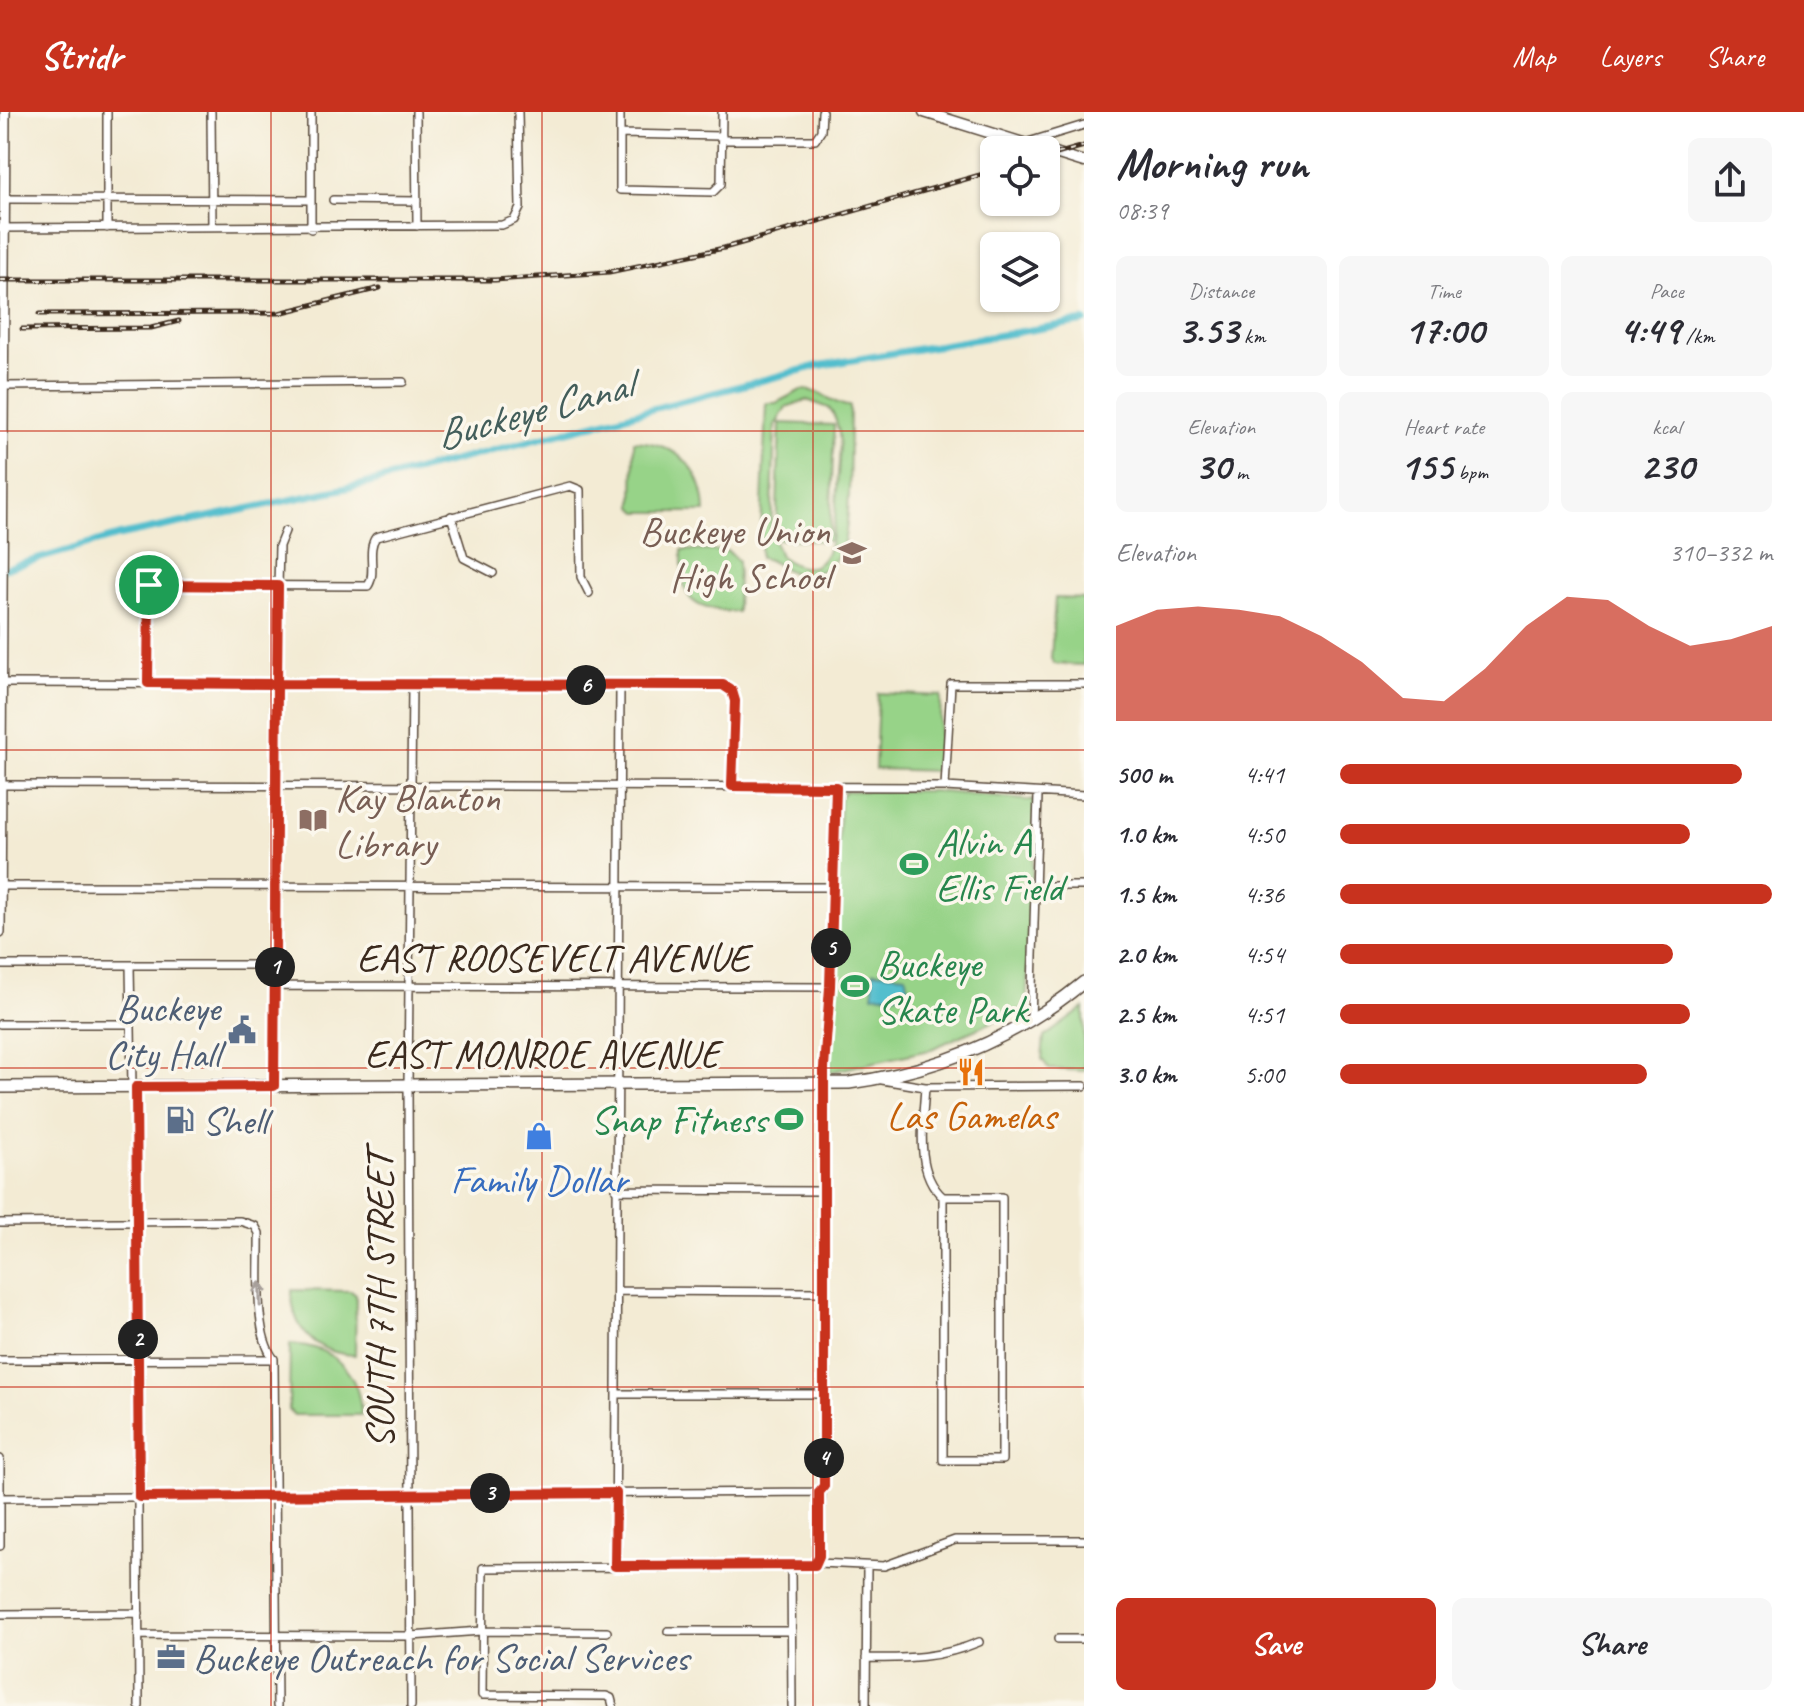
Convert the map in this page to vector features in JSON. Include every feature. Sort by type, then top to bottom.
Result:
[{"type":"main road","points":[[924,112],[1002,136]]},
{"type":"main road","points":[[1060,154],[1084,162]]},
{"type":"main road","points":[[876,1079],[962,1055],[1031,1020],[1084,982]]},
{"type":"main road","name":"EAST MONROE AVENUE","points":[[0,1087],[824,1085],[876,1079]]},
{"type":"street","points":[[0,932],[5,112]]},
{"type":"street","points":[[107,112],[107,228]]},
{"type":"street","points":[[211,112],[212,227]]},
{"type":"street","points":[[311,112],[311,229]]},
{"type":"street","points":[[416,112],[417,226]]},
{"type":"street","points":[[2,228],[311,229],[502,225],[514,220],[520,208],[518,112]]},
{"type":"street","points":[[620,112],[620,190],[718,190],[722,112]]},
{"type":"street","points":[[620,134],[722,138],[818,137],[822,112]]},
{"type":"street","points":[[1048,136],[1084,125]]},
{"type":"street","points":[[4,199],[311,200]]},
{"type":"street","points":[[333,200],[417,201]]},
{"type":"street","points":[[4,386],[403,382]]},
{"type":"street","points":[[148,683],[149,585],[370,585],[374,538],[451,516],[578,487],[581,577],[589,593]]},
{"type":"street","points":[[451,516],[464,558],[493,573]]},
{"type":"street","points":[[274,1086],[278,586],[279,546],[285,531]]},
{"type":"street","points":[[2,683],[723,685],[732,691],[735,701],[732,786]]},
{"type":"street","points":[[945,787],[951,684],[1084,684]]},
{"type":"street","name":"SOUTH 7TH STREET","points":[[411,1706],[408,1085],[412,685]]},
{"type":"street","points":[[615,1566],[620,685]]},
{"type":"street","points":[[2,785],[945,787],[1038,795],[1084,795]]},
{"type":"street","points":[[818,1563],[819,1492],[824,1486],[824,1085],[836,787]]},
{"type":"street","points":[[1031,1020],[1038,795]]},
{"type":"street","points":[[0,886],[833,887]]},
{"type":"street","points":[[1035,886],[1084,886]]},
{"type":"street","points":[[0,965],[275,965]]},
{"type":"street","points":[[130,965],[137,1222],[139,1706]]},
{"type":"street","name":"EAST ROOSEVELT AVENUE","points":[[275,986],[830,987]]},
{"type":"street","points":[[0,1024],[131,1024]]},
{"type":"street","name":"EAST MONROE AVENUE","points":[[876,1079],[925,1087],[1084,1086]]},
{"type":"street","points":[[925,1087],[924,1167],[931,1186],[943,1197],[1002,1197],[1002,1460],[943,1460],[943,1197]]},
{"type":"street","points":[[616,1190],[824,1191]]},
{"type":"street","points":[[0,1223],[240,1221],[255,1226],[259,1233],[261,1318],[267,1350],[274,1359],[277,1706]]},
{"type":"street","points":[[617,1291],[824,1292]]},
{"type":"street","points":[[0,1360],[274,1359]]},
{"type":"street","points":[[617,1394],[824,1394]]},
{"type":"street","points":[[0,1459],[0,1546]]},
{"type":"street","points":[[0,1498],[819,1492]]},
{"type":"street","points":[[612,1702],[482,1695],[483,1568],[791,1566],[818,1563],[867,1566],[898,1563],[955,1540],[1084,1540]]},
{"type":"street","points":[[791,1566],[792,1706]]},
{"type":"street","points":[[866,1706],[867,1566]]},
{"type":"street","points":[[0,1614],[139,1613]]},
{"type":"street","points":[[139,1635],[411,1636],[481,1631],[607,1632]]},
{"type":"street","points":[[668,1631],[792,1631]]},
{"type":"street","points":[[1058,1639],[1084,1639]]},
{"type":"street","points":[[866,1658],[926,1658],[950,1654],[979,1642]]},
{"type":"green space","points":[[801,390],[809,390],[850,406],[849,501],[845,536],[837,557],[815,573],[796,574],[760,558],[766,403],[776,403]],"holes":[[[807,400],[829,408],[838,426],[840,446],[833,534],[822,560],[812,567],[798,566],[780,556],[771,534],[775,426],[786,407]]]},
{"type":"green space","points":[[780,423],[834,425],[830,541],[776,539]]},
{"type":"green space","points":[[634,441],[663,447],[685,461],[700,483],[705,512],[638,512],[633,507]]},
{"type":"green space","points":[[682,550],[728,551],[738,561],[737,612],[707,608],[690,598],[683,580]]},
{"type":"green space","points":[[1055,598],[1084,599],[1084,665],[1055,664],[1051,659]]},
{"type":"green space","points":[[878,693],[941,696],[938,771],[875,769]]},
{"type":"green space","points":[[845,791],[933,791],[1036,801],[1026,1007],[929,1050],[830,1072],[840,797]]},
{"type":"green space","points":[[1084,1008],[1084,1071],[1049,1069],[1042,1059],[1044,1037]]},
{"type":"green space","points":[[292,1290],[351,1291],[356,1295],[355,1355],[329,1350],[308,1337],[296,1316]]},
{"type":"green space","points":[[290,1344],[319,1350],[341,1364],[356,1386],[361,1415],[294,1415],[289,1410]]},
{"type":"water","points":[[873,972],[906,975],[909,989],[905,994],[873,995]]},
{"type":"waterway","name":"Buckeye Canal","points":[[0,570],[118,536],[361,485],[817,366],[1084,321]]},
{"type":"railway","points":[[1060,153],[1084,146]]},
{"type":"railway","points":[[0,280],[495,280],[609,272],[724,248],[980,175]]},
{"type":"railway","points":[[39,314],[279,313],[380,288]]},
{"type":"railway","points":[[22,329],[151,328],[179,321]]},
{"type":"place","name":"Buckeye Union High School","points":[[852,553]]},
{"type":"place","name":"Kay Blanton Library","points":[[313,820]]},
{"type":"place","name":"Alvin A Ellis Field","points":[[914,864]]},
{"type":"place","name":"Buckeye Skate Park","points":[[855,986]]},
{"type":"place","name":"Buckeye City Hall","points":[[242,1030]]},
{"type":"place","name":"Las Gamelas","points":[[971,1072]]},
{"type":"place","name":"Snap Fitness","points":[[789,1119]]},
{"type":"place","name":"Shell","points":[[180,1120]]},
{"type":"place","name":"Family Dollar","points":[[539,1136]]},
{"type":"place","name":"Buckeye Outreach for Social Services","points":[[171,1657]]},
{"type":"route","points":[[149,585],[148,683],[277,684],[274,1086],[136,1087],[139,1497],[616,1493],[615,1566],[812,1566],[818,1563],[819,1492],[824,1486],[824,1068],[830,987],[836,787],[732,786],[735,701],[732,691],[723,685],[277,684],[278,586],[149,585]]}]
